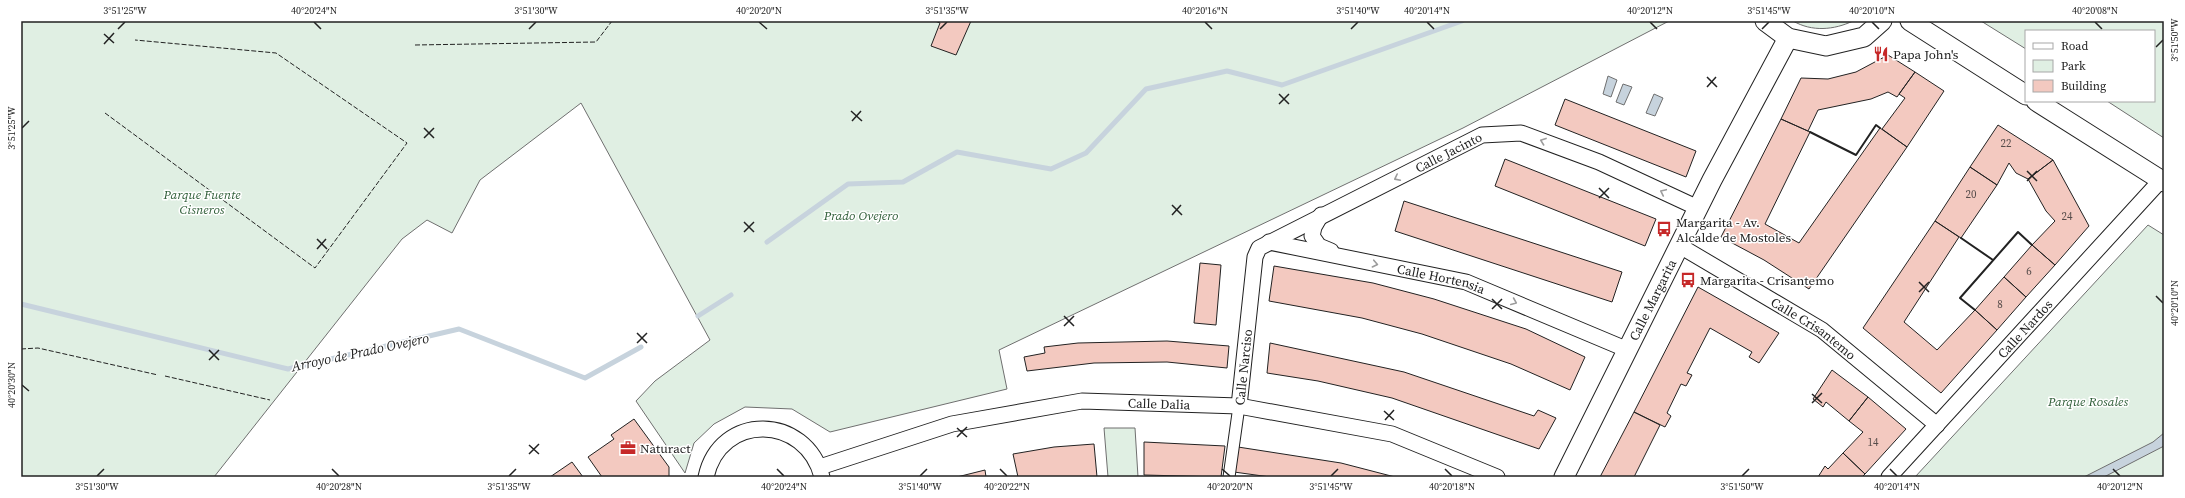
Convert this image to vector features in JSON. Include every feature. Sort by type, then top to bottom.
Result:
[{"type":"street","points":[[1765,21],[1788,38],[1826,46],[1864,37],[1882,21]]},
{"type":"street","points":[[1910,21],[2025,93]]},
{"type":"street","name":"Calle Margarita","points":[[1564,477],[1698,208],[1788,38]]},
{"type":"street","points":[[2038,102],[2162,181]]},
{"type":"street","name":"Calle Jacinto","points":[[1255,257],[1259,248],[1269,242],[1482,135],[1521,133],[1599,162],[1698,208]]},
{"type":"street","name":"Calle Nardos","points":[[1889,477],[2162,181]]},
{"type":"street","points":[[1321,215],[1312,231],[1314,241],[1323,248],[1347,258]]},
{"type":"street","name":"Calle Hortensia","points":[[1269,242],[1466,282],[1628,350]]},
{"type":"street","name":"Calle Crisantemo","points":[[1680,246],[1822,330],[1937,425]]},
{"type":"street","name":"Calle Narciso","points":[[1229,477],[1239,406],[1255,257]]},
{"type":"street","name":"Calle Dalia","points":[[821,472],[952,424],[1082,401],[1239,406],[1392,434],[1497,477]]},
{"type":"street","points":[[706,477],[708,468],[716,452],[728,440],[743,432],[760,428],[777,430],[795,437],[810,450],[821,472]]},
{"type":"green space","points":[[21,21],[1669,21],[1463,128],[999,350],[1007,389],[830,432],[792,409],[745,407],[714,424],[694,443],[685,473],[636,401],[655,381],[710,340],[581,103],[480,180],[452,233],[427,220],[402,239],[214,477],[21,477]]},
{"type":"green space","points":[[1793,21],[1853,21],[1831,28],[1815,28],[1800,25]]},
{"type":"green space","points":[[1981,21],[2164,21],[2164,138],[2109,102],[2155,102],[2155,30],[2025,30],[2025,48]]},
{"type":"green space","name":"Parque Rosales","points":[[2148,225],[2164,235],[2164,477],[1915,477]]},
{"type":"green space","points":[[1104,428],[1135,428],[1138,477],[1108,477]]},
{"type":"shaded area","points":[[1608,76],[1617,80],[1611,97],[1603,94]]},
{"type":"shaded area","points":[[1623,84],[1632,87],[1624,105],[1616,102]]},
{"type":"shaded area","points":[[1654,94],[1663,98],[1655,116],[1646,113]]},
{"type":"shaded area","points":[[2164,433],[2164,446],[2104,477],[2084,477],[2153,442]]},
{"type":"building","points":[[935,21],[971,21],[956,55],[931,46],[940,23]]},
{"type":"building","points":[[1888,55],[1915,72],[1897,97],[1888,92],[1871,99],[1818,110],[1808,131],[1781,119],[1801,78],[1828,79],[1856,72]]},
{"type":"building","points":[[1915,72],[1944,91],[1907,147],[1882,129],[1905,98],[1899,94]]},
{"type":"building","points":[[1565,99],[1696,151],[1686,177],[1555,125]]},
{"type":"building","points":[[1781,119],[1810,132],[1765,224],[1799,243],[1880,128],[1907,147],[1809,289],[1764,260],[1721,237]]},
{"type":"building","points":[[1998,125],[2053,160],[2028,179],[2016,173],[2009,163],[1997,185],[1970,167]]},
{"type":"building","points":[[1505,159],[1656,219],[1645,246],[1495,186]]},
{"type":"building","points":[[2053,160],[2089,226],[2055,265],[2032,245],[2055,221],[2046,211],[2028,179]]},
{"type":"building","points":[[1970,167],[1997,185],[1961,238],[1935,221]]},
{"type":"building","points":[[1404,201],[1622,272],[1612,302],[1395,231]]},
{"type":"building","points":[[1935,221],[1959,237],[1904,322],[1937,350],[1975,310],[1997,330],[1941,393],[1863,328]]},
{"type":"building","points":[[2032,245],[2055,265],[2026,297],[2004,277]]},
{"type":"building","points":[[1200,263],[1221,265],[1216,325],[1194,323]]},
{"type":"building","points":[[1274,266],[1373,283],[1434,299],[1526,329],[1585,357],[1570,390],[1511,364],[1422,334],[1362,318],[1269,301]]},
{"type":"building","points":[[2004,277],[2026,297],[1997,330],[1975,310]]},
{"type":"building","points":[[1698,287],[1779,333],[1759,363],[1749,357],[1752,352],[1710,328],[1687,373],[1692,375],[1686,386],[1681,384],[1667,413],[1671,416],[1665,427],[1634,412]]},
{"type":"building","points":[[1167,341],[1229,346],[1227,368],[1167,362],[1094,363],[1027,371],[1024,357],[1045,353],[1044,347],[1078,343]]},
{"type":"building","points":[[1270,343],[1404,372],[1534,416],[1538,410],[1556,418],[1539,449],[1392,398],[1318,381],[1267,373]]},
{"type":"building","points":[[1832,370],[1868,397],[1849,421],[1826,402],[1823,407],[1813,399]]},
{"type":"building","points":[[1868,397],[1906,429],[1865,474],[1843,453],[1863,432],[1849,421]]},
{"type":"building","points":[[1634,412],[1660,425],[1634,477],[1600,477]]},
{"type":"building","name":"Naturact","points":[[634,419],[669,467],[669,477],[602,477],[588,457],[614,439],[611,435]]},
{"type":"building","points":[[1144,442],[1225,446],[1221,477],[1144,475]]},
{"type":"building","points":[[1094,444],[1097,477],[1018,477],[1013,454],[1054,447]]},
{"type":"building","points":[[1238,447],[1341,463],[1395,477],[1270,477],[1234,472]]},
{"type":"building","points":[[1843,453],[1865,474],[1862,477],[1818,477],[1825,466],[1828,469]]},
{"type":"building","points":[[572,462],[583,477],[550,477]]},
{"type":"building","points":[[985,470],[986,477],[957,477]]},
{"type":"waterway","name":"Arroyo de Prado Ovejero","points":[[767,242],[848,184],[903,182],[957,152],[1051,169],[1086,153],[1146,89],[1227,71],[1282,85],[1462,21]]},
{"type":"waterway","name":"Arroyo de Prado Ovejero","points":[[698,316],[731,295]]},
{"type":"waterway","name":"Arroyo de Prado Ovejero","points":[[21,304],[288,369],[459,329],[585,378],[641,347]]},
{"type":"fence","points":[[415,45],[596,42],[612,21]]},
{"type":"fence","points":[[105,113],[315,268],[407,143],[276,53],[135,40]]},
{"type":"fence","points":[[21,349],[38,348],[158,375]]},
{"type":"fence","points":[[165,376],[270,400]]},
{"type":"wall","points":[[1810,132],[1856,155],[1876,125],[1880,128]]},
{"type":"wall","points":[[1975,310],[1960,298],[2018,232],[2032,245]]},
{"type":"wall","points":[[1961,238],[1993,260]]},
{"type":"place","name":"Papa John's","points":[[1881,54]]},
{"type":"place","name":"Margarita - Av. Alcalde de Mostoles","points":[[1664,229]]},
{"type":"place","name":"Margarita - Crisantemo","points":[[1688,280]]},
{"type":"place","name":"Naturact","points":[[628,448]]},
{"type":"park label","name":"Parque Fuente Cisneros","points":[[202,202]]},
{"type":"park label","name":"Prado Ovejero","points":[[861,215]]}]
